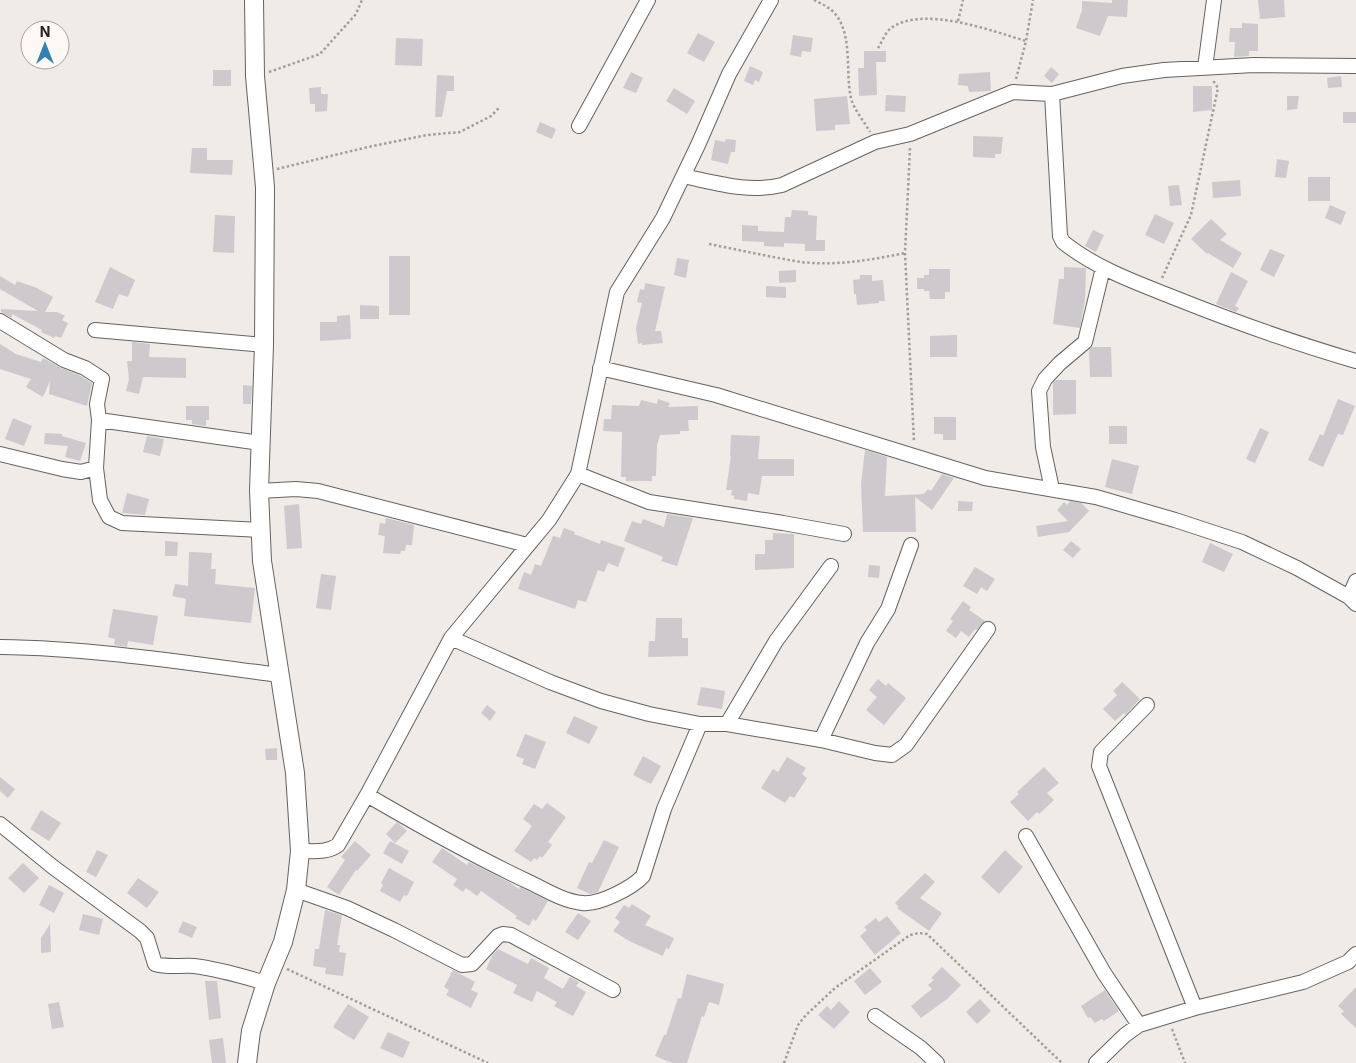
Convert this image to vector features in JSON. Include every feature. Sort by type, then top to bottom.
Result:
[{"type":"street","points":[[247,1063],[251,1031],[266,983],[283,942],[296,890],[300,851],[295,772],[262,560],[260,530],[260,443],[264,345],[264,172],[255,76],[254,0]]},
{"type":"street","points":[[579,126],[648,0]]},
{"type":"street","points":[[300,851],[332,850],[338,845],[368,795],[451,638],[549,520],[578,474],[617,292],[662,218],[729,74],[771,0]]},
{"type":"street","points":[[1205,68],[1214,0]]},
{"type":"street","points":[[683,176],[735,187],[768,188],[782,185],[875,142],[910,134],[1013,92],[1052,94],[1122,76],[1164,70],[1254,65],[1356,66]]},
{"type":"street","points":[[1052,94],[1060,236],[1067,246],[1103,268],[1156,291],[1296,344],[1356,361]]},
{"type":"street","points":[[1052,489],[1043,447],[1039,391],[1045,379],[1060,363],[1085,342],[1103,268]]},
{"type":"street","points":[[0,321],[64,360],[85,368],[102,380],[97,404],[99,420],[96,468],[100,500],[109,517],[122,523],[260,530]]},
{"type":"street","points":[[95,330],[264,345]]},
{"type":"street","points":[[600,368],[716,395],[985,478],[1096,497],[1175,520],[1242,542],[1297,568],[1352,601],[1356,581]]},
{"type":"street","points":[[99,420],[260,443]]},
{"type":"street","points":[[0,454],[81,472],[96,468]]},
{"type":"street","points":[[578,474],[649,502],[844,534]]},
{"type":"street","points":[[259,491],[296,489],[318,491],[527,545]]},
{"type":"street","points":[[821,740],[867,643],[888,610],[911,544]]},
{"type":"street","points":[[726,724],[776,641],[831,566]]},
{"type":"street","points":[[451,638],[550,682],[601,701],[649,714],[700,724],[726,724],[821,740],[875,753],[892,755],[906,745],[988,629]]},
{"type":"street","points":[[0,647],[23,647],[147,658],[279,675]]},
{"type":"street","points":[[1147,705],[1101,752],[1099,766],[1195,1008]]},
{"type":"street","points":[[368,795],[507,872],[568,900],[584,904],[600,901],[636,883],[643,876],[664,809],[700,724]]},
{"type":"street","points":[[0,824],[53,867],[140,931],[147,938],[155,964],[163,966],[193,966],[226,971],[266,983]]},
{"type":"street","points":[[1026,836],[1104,973],[1139,1025]]},
{"type":"street","points":[[296,890],[347,908],[462,965],[472,964],[498,936],[503,934],[511,935],[612,990]]},
{"type":"street","points":[[1096,1063],[1125,1035],[1139,1025],[1195,1008],[1303,982],[1348,962],[1356,954]]},
{"type":"street","points":[[875,1016],[921,1048],[937,1063]]},
{"type":"path","points":[[255,76],[320,54],[356,14],[362,0]]},
{"type":"path","points":[[814,0],[827,7],[836,15],[842,28],[846,41],[848,76],[852,100],[875,142]]},
{"type":"path","points":[[958,21],[963,0]]},
{"type":"path","points":[[1013,92],[1034,0]]},
{"type":"path","points":[[878,48],[890,29],[906,22],[927,19],[958,21],[1026,40]]},
{"type":"path","points":[[1156,291],[1191,215],[1218,88],[1205,68]]},
{"type":"path","points":[[264,172],[368,147],[460,132],[491,116],[500,106]]},
{"type":"path","points":[[910,134],[905,253],[915,457]]},
{"type":"path","points":[[709,244],[802,262],[836,263],[860,261],[905,253]]},
{"type":"path","points":[[784,1063],[798,1025],[806,1015],[835,988],[910,935],[919,933],[927,934],[1062,1063]]},
{"type":"path","points":[[274,963],[488,1063]]},
{"type":"path","points":[[1168,1016],[1185,1063]]},
{"type":"building","points":[[1112,0],[1128,0],[1127,17],[1108,16],[1100,36],[1076,28],[1082,10],[1082,1],[1112,3]]},
{"type":"building","points":[[1258,0],[1284,0],[1285,17],[1260,19]]},
{"type":"building","points":[[1242,23],[1258,24],[1258,51],[1249,51],[1249,56],[1234,57],[1235,42],[1229,42],[1230,28],[1242,28]]},
{"type":"building","points":[[698,33],[715,42],[704,62],[687,53]]},
{"type":"building","points":[[793,35],[813,38],[811,52],[802,51],[801,57],[790,55]]},
{"type":"building","points":[[396,38],[423,39],[422,66],[395,65]]},
{"type":"building","points":[[864,51],[886,51],[886,62],[876,62],[877,95],[859,96],[858,68],[864,68]]},
{"type":"building","points":[[750,66],[763,72],[759,82],[755,80],[753,85],[744,81]]},
{"type":"building","points":[[1051,67],[1059,74],[1052,83],[1044,76]]},
{"type":"building","points":[[213,70],[231,70],[231,86],[213,86]]},
{"type":"building","points":[[631,72],[643,78],[636,93],[623,88]]},
{"type":"building","points":[[990,72],[991,91],[969,92],[968,86],[958,85],[959,74]]},
{"type":"building","points":[[437,75],[454,76],[454,91],[447,91],[442,117],[435,117]]},
{"type":"building","points":[[1341,76],[1342,87],[1328,88],[1327,78]]},
{"type":"building","points":[[1193,86],[1212,86],[1212,110],[1193,112]]},
{"type":"building","points":[[321,87],[321,94],[328,94],[327,111],[315,112],[315,104],[310,104],[309,88]]},
{"type":"building","points":[[674,88],[695,101],[687,114],[666,101]]},
{"type":"building","points":[[886,95],[906,96],[905,112],[885,111]]},
{"type":"building","points":[[847,96],[850,124],[835,125],[835,130],[816,131],[814,99]]},
{"type":"building","points":[[1287,96],[1299,96],[1297,109],[1287,110]]},
{"type":"building","points":[[1343,112],[1356,112],[1356,123],[1343,123]]},
{"type":"building","points":[[540,122],[556,129],[552,139],[536,132]]},
{"type":"building","points":[[973,136],[1003,137],[1001,154],[995,154],[995,158],[973,157]]},
{"type":"building","points":[[726,139],[736,140],[735,152],[731,152],[728,164],[711,160],[715,140],[725,142]]},
{"type":"building","points":[[192,148],[207,148],[207,160],[233,160],[232,175],[190,173]]},
{"type":"building","points":[[1277,159],[1289,161],[1286,178],[1275,177]]},
{"type":"building","points":[[1308,177],[1330,177],[1330,201],[1308,201]]},
{"type":"building","points":[[1240,180],[1241,196],[1213,198],[1212,182]]},
{"type":"building","points":[[1179,185],[1182,205],[1170,206],[1168,186]]},
{"type":"building","points":[[1330,205],[1346,212],[1341,225],[1325,218]]},
{"type":"building","points":[[792,210],[808,211],[808,215],[817,216],[816,240],[825,240],[825,251],[805,251],[805,244],[784,243],[784,247],[764,246],[764,242],[742,241],[742,225],[758,226],[758,231],[784,232],[785,217],[791,217]]},
{"type":"building","points":[[1155,214],[1174,223],[1164,244],[1145,235]]},
{"type":"building","points":[[215,215],[235,216],[234,253],[213,252]]},
{"type":"building","points":[[1211,219],[1227,234],[1220,240],[1242,253],[1233,268],[1207,254],[1191,239]]},
{"type":"building","points":[[1093,230],[1104,235],[1096,252],[1085,246]]},
{"type":"building","points":[[1270,249],[1285,255],[1274,277],[1260,270]]},
{"type":"building","points":[[389,256],[410,256],[410,315],[389,315]]},
{"type":"building","points":[[677,258],[689,260],[686,278],[674,275]]},
{"type":"building","points":[[110,267],[135,280],[128,297],[119,294],[113,309],[95,302]]},
{"type":"building","points":[[1064,267],[1086,268],[1085,300],[1080,328],[1053,324],[1059,279],[1064,279]]},
{"type":"building","points":[[929,269],[950,269],[950,292],[945,292],[945,299],[930,299],[929,291],[917,289],[917,278],[924,278],[924,275],[929,275]]},
{"type":"building","points":[[796,270],[796,282],[779,283],[779,271]]},
{"type":"building","points":[[1231,272],[1248,281],[1235,306],[1239,308],[1236,312],[1216,304]]},
{"type":"building","points":[[860,275],[872,275],[872,281],[883,280],[885,301],[857,305],[853,280],[860,279]]},
{"type":"building","points":[[0,276],[15,285],[17,281],[37,288],[53,297],[45,312],[57,312],[65,316],[62,320],[68,323],[61,338],[55,336],[54,338],[12,314],[12,318],[1,312],[1,309],[38,311],[0,289]]},
{"type":"building","points":[[645,283],[665,287],[655,331],[661,331],[663,343],[638,344],[636,328],[642,303],[637,302],[640,289],[644,290]]},
{"type":"building","points":[[766,286],[786,287],[786,298],[766,297]]},
{"type":"building","points":[[360,305],[379,306],[379,319],[360,319]]},
{"type":"building","points":[[350,315],[351,339],[320,341],[320,322],[337,322],[337,316]]},
{"type":"building","points":[[957,335],[957,357],[930,357],[930,336]]},
{"type":"building","points":[[132,342],[150,344],[149,357],[186,358],[186,378],[143,377],[139,394],[126,391],[129,379],[127,361],[132,361]]},
{"type":"building","points":[[0,344],[16,354],[41,362],[43,358],[92,383],[87,406],[49,394],[50,381],[43,397],[26,387],[31,379],[0,369]]},
{"type":"building","points":[[1092,347],[1111,347],[1112,377],[1090,377],[1089,350]]},
{"type":"building","points":[[1056,380],[1076,380],[1076,414],[1053,415],[1053,383]]},
{"type":"building","points":[[243,385],[252,386],[251,404],[243,404]]},
{"type":"building","points":[[658,399],[670,403],[668,407],[698,406],[698,420],[688,420],[689,431],[680,431],[680,434],[660,435],[657,445],[656,476],[652,476],[652,481],[626,481],[626,477],[621,477],[622,432],[603,431],[604,419],[611,419],[612,405],[639,406],[641,400],[657,404]]},
{"type":"building","points":[[1338,399],[1355,406],[1343,435],[1338,434],[1323,467],[1308,460],[1320,434],[1323,436]]},
{"type":"building","points":[[186,406],[209,406],[209,420],[206,420],[206,426],[192,424],[192,420],[186,420]]},
{"type":"building","points":[[934,417],[956,417],[956,440],[943,440],[943,434],[934,434]]},
{"type":"building","points":[[13,418],[32,426],[24,446],[5,439]]},
{"type":"building","points":[[1109,426],[1127,426],[1127,444],[1109,444]]},
{"type":"building","points":[[1260,428],[1269,432],[1255,463],[1246,459]]},
{"type":"building","points":[[45,433],[62,434],[62,436],[86,443],[80,461],[65,457],[68,446],[44,444]]},
{"type":"building","points":[[731,435],[760,436],[758,459],[794,459],[794,476],[762,476],[759,495],[748,493],[747,501],[734,499],[734,496],[731,495],[732,490],[726,490],[731,456]]},
{"type":"building","points":[[147,436],[164,439],[160,456],[143,452]]},
{"type":"building","points":[[865,450],[887,457],[885,496],[924,494],[928,489],[931,491],[942,474],[954,478],[932,510],[915,497],[916,532],[863,532],[861,484]]},
{"type":"building","points":[[1112,459],[1139,466],[1132,494],[1105,487]]},
{"type":"building","points":[[127,493],[149,499],[145,515],[122,513]]},
{"type":"building","points":[[958,501],[973,502],[972,511],[958,511]]},
{"type":"building","points":[[1070,501],[1081,503],[1089,511],[1069,532],[1038,537],[1036,526],[1068,521],[1057,510],[1064,502],[1067,505]]},
{"type":"building","points":[[299,504],[302,548],[287,549],[284,506]]},
{"type":"building","points":[[667,514],[693,518],[677,566],[661,561],[663,557],[624,541],[632,521],[641,524],[643,519],[664,527]]},
{"type":"building","points":[[386,518],[414,525],[412,545],[406,545],[405,551],[401,551],[400,554],[383,553],[385,536],[378,535],[380,523],[385,524]]},
{"type":"building","points":[[564,528],[600,544],[601,540],[625,548],[618,567],[608,563],[604,572],[598,570],[586,602],[578,600],[575,609],[518,589],[524,572],[531,575],[535,564],[541,566],[553,536],[560,538]]},
{"type":"building","points":[[773,533],[794,534],[794,568],[755,570],[755,554],[765,554],[765,540],[773,540]]},
{"type":"building","points":[[165,541],[178,542],[177,556],[165,556]]},
{"type":"building","points":[[1071,541],[1081,549],[1073,558],[1063,550]]},
{"type":"building","points":[[1210,543],[1233,554],[1224,572],[1202,562]]},
{"type":"building","points":[[189,552],[212,553],[211,569],[216,569],[215,584],[255,588],[251,623],[184,616],[186,599],[172,596],[175,584],[188,586]]},
{"type":"building","points":[[869,565],[880,566],[879,578],[868,577]]},
{"type":"building","points":[[975,567],[995,579],[987,591],[981,587],[977,594],[963,586]]},
{"type":"building","points":[[321,574],[336,576],[331,610],[316,608]]},
{"type":"building","points":[[963,601],[971,607],[969,610],[985,621],[969,637],[961,631],[956,638],[946,631],[953,621],[950,619]]},
{"type":"building","points":[[113,609],[158,616],[153,645],[128,641],[127,647],[114,645],[115,639],[108,637]]},
{"type":"building","points":[[656,618],[682,618],[682,638],[688,638],[688,656],[648,657],[649,641],[655,641]]},
{"type":"building","points":[[878,679],[886,686],[888,683],[906,698],[884,725],[866,710],[877,697],[869,690]]},
{"type":"building","points":[[1122,682],[1140,699],[1125,715],[1124,713],[1115,721],[1103,709],[1117,695],[1113,691]]},
{"type":"building","points":[[701,687],[725,691],[722,709],[697,705]]},
{"type":"building","points":[[487,705],[496,712],[490,721],[481,713]]},
{"type":"building","points":[[574,716],[598,727],[589,744],[566,733]]},
{"type":"building","points":[[525,734],[546,742],[535,769],[522,764],[524,759],[516,756]]},
{"type":"building","points":[[277,748],[277,760],[266,760],[265,749]]},
{"type":"building","points":[[643,756],[661,766],[651,784],[633,775]]},
{"type":"building","points":[[787,757],[806,768],[802,774],[807,778],[794,798],[790,796],[785,803],[761,788],[773,769],[778,772]]},
{"type":"building","points":[[1044,767],[1059,783],[1047,793],[1054,800],[1028,821],[1010,802],[1019,794],[1017,792]]},
{"type":"building","points":[[0,777],[15,789],[8,798],[0,791]]},
{"type":"building","points":[[547,803],[566,817],[548,842],[552,845],[542,858],[540,856],[537,860],[534,858],[531,862],[514,851],[532,826],[523,819],[534,804],[542,809]]},
{"type":"building","points":[[41,810],[61,823],[49,841],[30,829]]},
{"type":"building","points":[[397,822],[407,831],[395,843],[386,834]]},
{"type":"building","points":[[604,840],[619,847],[598,892],[590,894],[577,888],[589,862],[592,863]]},
{"type":"building","points":[[355,841],[371,855],[356,870],[339,895],[327,887],[345,860],[341,857]]},
{"type":"building","points":[[390,841],[409,851],[402,864],[383,853]]},
{"type":"building","points":[[442,848],[467,865],[469,862],[519,889],[520,887],[548,901],[536,921],[533,919],[529,926],[515,918],[517,916],[481,891],[477,896],[466,888],[463,892],[453,885],[457,879],[432,862]]},
{"type":"building","points":[[97,850],[108,855],[96,877],[86,872]]},
{"type":"building","points":[[1005,850],[1023,867],[999,894],[981,877]]},
{"type":"building","points":[[23,863],[39,878],[24,893],[8,878]]},
{"type":"building","points":[[389,868],[414,882],[407,896],[404,895],[400,902],[380,891],[383,885],[381,883]]},
{"type":"building","points":[[925,873],[935,882],[920,898],[942,913],[929,931],[897,908],[899,907],[895,903]]},
{"type":"building","points":[[138,878],[159,892],[147,908],[127,893]]},
{"type":"building","points":[[49,885],[64,893],[54,913],[39,905]]},
{"type":"building","points":[[632,904],[651,916],[645,925],[674,938],[669,949],[666,948],[663,956],[631,942],[613,931],[620,922],[615,918],[624,905],[629,908]]},
{"type":"building","points":[[325,910],[342,915],[337,945],[340,945],[339,952],[346,953],[343,976],[325,974],[326,968],[313,966],[315,949],[319,949]]},
{"type":"building","points":[[578,913],[591,921],[578,940],[565,932]]},
{"type":"building","points":[[83,914],[103,919],[99,935],[79,930]]},
{"type":"building","points":[[887,916],[901,933],[875,955],[860,936],[867,930],[864,927],[876,918],[879,922]]},
{"type":"building","points":[[183,921],[197,927],[192,938],[178,932]]},
{"type":"building","points":[[50,924],[51,952],[41,953],[41,938]]},
{"type":"building","points":[[498,949],[528,964],[531,958],[549,968],[544,978],[563,989],[570,977],[579,982],[576,986],[586,992],[573,1016],[554,1006],[557,1002],[537,991],[532,1002],[513,993],[517,985],[486,969],[493,954]]},
{"type":"building","points":[[942,967],[961,985],[947,999],[921,1018],[911,1006],[932,989],[928,985],[934,980],[931,978]]},
{"type":"building","points":[[870,968],[882,982],[865,995],[854,981]]},
{"type":"building","points":[[453,970],[475,982],[471,990],[478,993],[471,1008],[446,995],[449,990],[444,987]]},
{"type":"building","points":[[687,974],[724,984],[719,1005],[709,1002],[704,1017],[702,1016],[687,1063],[672,1063],[655,1056],[664,1035],[666,1035],[678,998],[681,999]]},
{"type":"building","points":[[205,981],[217,981],[221,1018],[209,1020]]},
{"type":"building","points":[[1356,987],[1356,1028],[1341,1014],[1344,1011],[1338,1006]]},
{"type":"building","points":[[1105,990],[1119,1011],[1104,1021],[1102,1019],[1095,1023],[1090,1017],[1088,1018],[1081,1006]]},
{"type":"building","points":[[980,999],[991,1011],[977,1024],[966,1012]]},
{"type":"building","points":[[839,1001],[850,1012],[834,1029],[818,1015],[827,1006],[831,1010]]},
{"type":"building","points":[[59,1002],[64,1027],[52,1029],[48,1004]]},
{"type":"building","points":[[348,1004],[369,1017],[354,1040],[333,1027]]},
{"type":"building","points":[[388,1032],[410,1042],[403,1058],[380,1048]]},
{"type":"building","points":[[223,1038],[226,1063],[212,1063],[209,1040]]}]
